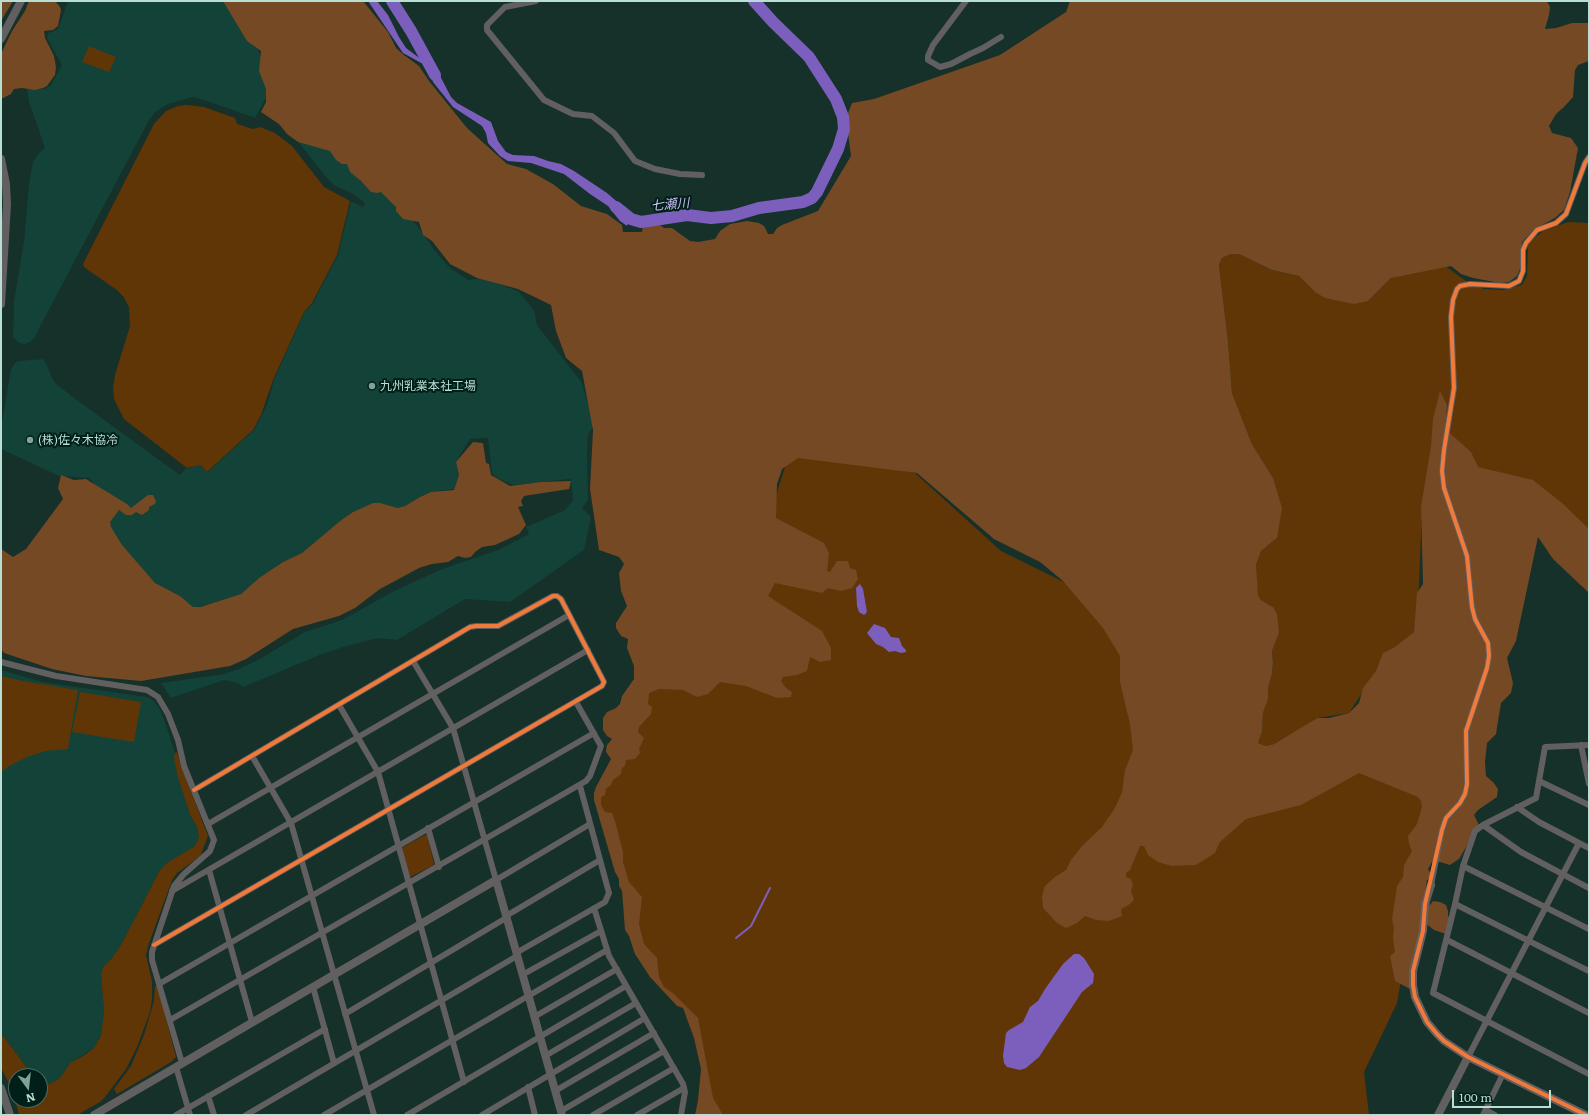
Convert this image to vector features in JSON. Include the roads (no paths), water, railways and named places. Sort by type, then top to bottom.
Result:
[{"type":"street","points":[[1,39],[21,1]]},
{"type":"street","points":[[536,1],[505,7],[487,25],[487,30],[544,100],[573,114],[592,116],[614,133],[635,161],[655,169],[680,174],[702,175]]},
{"type":"street","points":[[966,1],[933,45],[928,56],[928,60],[940,67],[951,64],[1001,37]]},
{"type":"street","points":[[1586,1115],[1468,1057],[1437,1034],[1427,1022],[1415,997],[1413,985],[1414,971],[1423,931],[1426,904],[1442,830],[1446,818],[1460,803],[1465,794],[1467,784],[1466,731],[1487,668],[1489,656],[1488,643],[1475,619],[1472,607],[1467,556],[1444,488],[1442,471],[1454,388],[1451,317],[1453,300],[1460,286],[1470,284],[1509,286],[1519,281],[1524,271],[1524,250],[1526,243],[1537,230],[1556,223],[1566,214],[1585,163],[1589,157]]},
{"type":"street","points":[[1,159],[6,184],[7,212],[1,304]]},
{"type":"street","points":[[154,945],[576,702],[602,686],[604,682],[559,597],[553,596],[498,626],[470,627],[194,790]]},
{"type":"street","points":[[208,824],[569,615]]},
{"type":"street","points":[[172,891],[588,650]]},
{"type":"street","points":[[413,661],[453,728],[555,1090],[560,1113],[664,1051]]},
{"type":"street","points":[[1,662],[56,676],[152,692],[163,704],[168,714],[179,745],[184,766],[214,840],[211,848],[180,878],[172,891],[154,945],[152,957],[170,1020],[190,1115]]},
{"type":"street","points":[[170,1020],[586,782],[590,776],[601,746],[576,702]]},
{"type":"street","points":[[339,705],[378,772],[464,1082]]},
{"type":"street","points":[[159,984],[594,733]]},
{"type":"street","points":[[1581,745],[1589,784]]},
{"type":"street","points":[[1589,745],[1545,747],[1536,798],[1483,825],[1475,831],[1463,866],[1447,940],[1433,993],[1486,1022],[1589,1074]]},
{"type":"street","points":[[252,756],[291,823],[374,1115]]},
{"type":"street","points":[[1539,781],[1589,804]]},
{"type":"street","points":[[246,1115],[605,902],[609,893],[580,786]]},
{"type":"street","points":[[1517,807],[1589,848]]},
{"type":"street","points":[[97,1114],[590,824]]},
{"type":"street","points":[[1483,825],[1521,852],[1589,888]]},
{"type":"street","points":[[428,828],[439,867]]},
{"type":"street","points":[[1438,1115],[1578,843]]},
{"type":"street","points":[[345,1014],[600,860]]},
{"type":"street","points":[[1463,866],[1589,929]]},
{"type":"street","points":[[209,870],[252,1022]]},
{"type":"street","points":[[1455,904],[1589,971]]},
{"type":"street","points":[[594,908],[607,950],[684,1088],[681,1115]]},
{"type":"street","points":[[522,975],[601,930]]},
{"type":"street","points":[[1447,940],[1589,1013]]},
{"type":"street","points":[[324,1115],[334,1112],[367,1090],[607,950]]},
{"type":"street","points":[[534,1017],[617,969]]},
{"type":"street","points":[[407,1115],[626,986]]},
{"type":"street","points":[[313,987],[334,1063]]},
{"type":"street","points":[[545,1056],[636,1003]]},
{"type":"street","points":[[482,1115],[645,1018]]},
{"type":"street","points":[[176,1115],[325,1029]]},
{"type":"street","points":[[555,1090],[654,1033]]},
{"type":"street","points":[[594,1115],[674,1068]]},
{"type":"street","points":[[1495,1115],[1484,1112],[1503,1074]]},
{"type":"street","points":[[528,1087],[536,1115]]},
{"type":"street","points":[[1,1088],[10,1115]]},
{"type":"street","points":[[637,1115],[684,1088]]},
{"type":"street","points":[[208,1096],[214,1115]]},
{"type":"waterway","name":"七瀬川","points":[[392,1],[411,31],[435,75]]},
{"type":"waterway","name":"七瀬川","points":[[616,207],[631,219],[641,222],[687,215],[711,218],[732,216],[759,208],[803,202],[812,198],[817,192],[838,149],[844,129],[843,117],[836,99],[809,57],[754,1]]},
{"type":"waterway","points":[[736,938],[751,926],[770,888]]},
{"type":"place","name":"九州乳業本社工場","points":[[372,386]]},
{"type":"place","name":"(株)佐々木協冷","points":[[30,440]]}]
